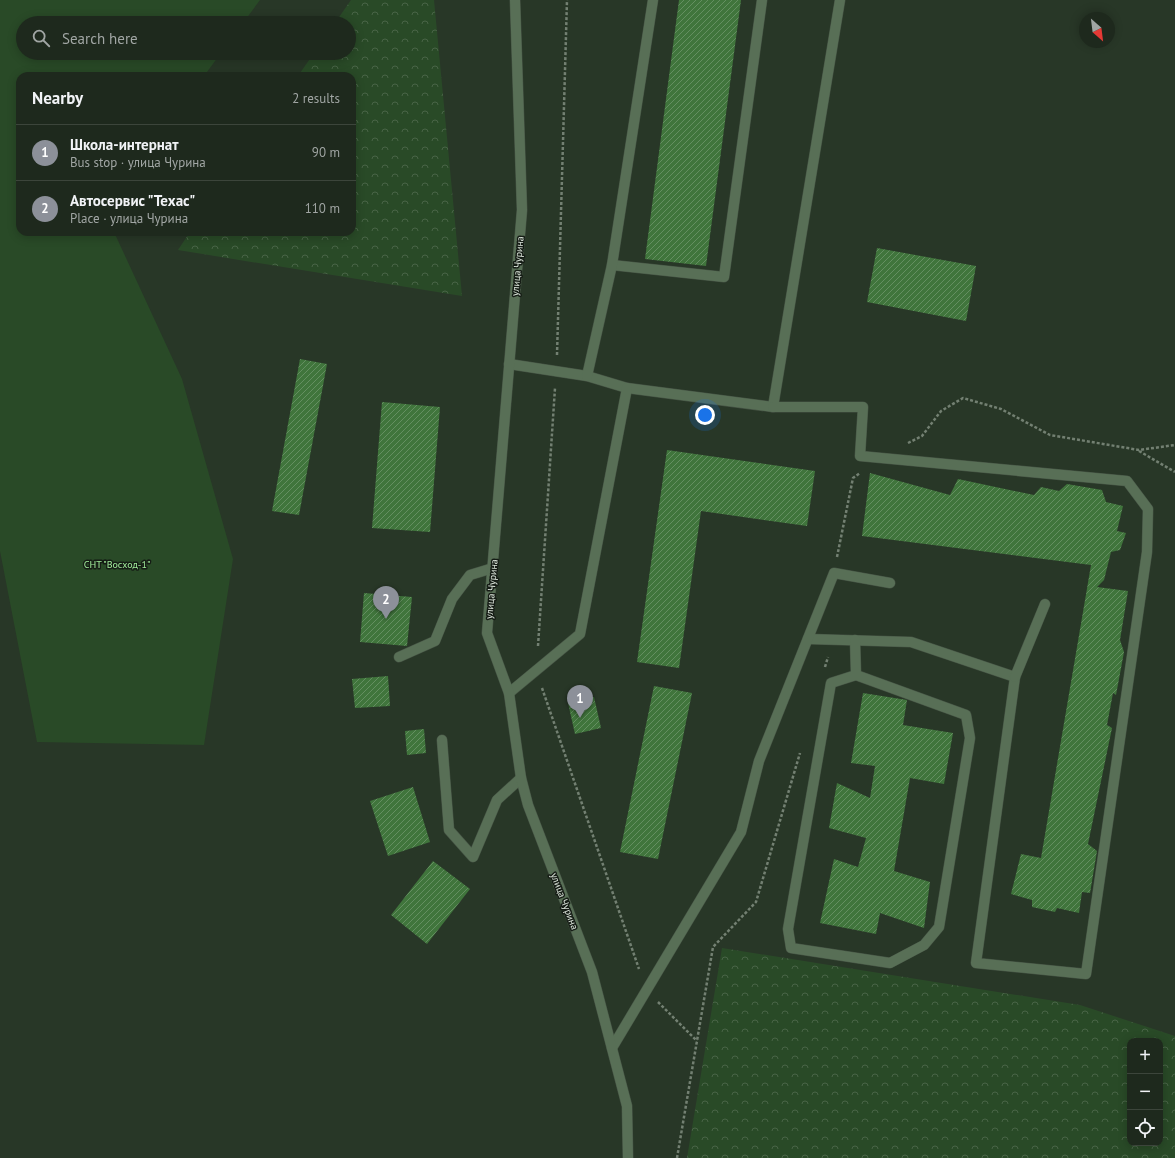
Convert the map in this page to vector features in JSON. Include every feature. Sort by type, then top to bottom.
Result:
[{"type":"street","name":"улица Чурина","points":[[515,0],[522,210],[487,634],[509,692],[521,778],[528,805],[592,972],[627,1106],[628,1158]]},
{"type":"street","points":[[587,376],[612,265],[654,0]]},
{"type":"street","points":[[612,265],[724,277],[762,0]]},
{"type":"street","points":[[773,406],[840,0]]},
{"type":"street","points":[[509,364],[587,376],[627,388],[773,406],[863,407],[860,456],[1127,481],[1148,509],[1146,552],[1086,974],[976,963],[1015,677],[1045,604]]},
{"type":"street","points":[[509,692],[580,634],[627,388]]},
{"type":"street","points":[[399,657],[435,641],[452,599],[470,575],[493,568]]},
{"type":"street","points":[[612,1048],[741,832],[759,761],[834,573],[890,583]]},
{"type":"street","points":[[808,639],[911,642],[1015,677]]},
{"type":"street","points":[[855,640],[856,676]]},
{"type":"street","points":[[856,676],[966,715],[970,738],[939,927],[924,945],[890,963],[791,948],[788,929],[831,683],[856,676]]},
{"type":"street","points":[[442,740],[449,830],[473,857],[497,800],[521,778]]},
{"type":"path","points":[[567,0],[557,371],[536,671],[585,816],[647,990],[697,1041]]},
{"type":"path","points":[[1139,450],[1175,472]]},
{"type":"path","points":[[824,670],[833,640]]},
{"type":"path","points":[[677,1158],[713,947],[756,902],[800,752]]},
{"type":"green space","name":"СНТ \"Восход-1\"","points":[[0,0],[260,0],[248,16],[16,16],[16,60],[216,60],[207,72],[16,72],[16,236],[116,236],[182,379],[233,559],[204,745],[37,742],[0,551]]},
{"type":"green space","points":[[351,0],[434,0],[462,296],[178,250],[187,236],[356,236],[356,72],[301,72],[309,60],[356,60],[356,16],[340,16]]},
{"type":"green space","points":[[722,948],[1080,1005],[1175,1036],[1175,1158],[687,1158]]},
{"type":"building","points":[[679,0],[741,0],[706,266],[645,259]]},
{"type":"building","points":[[877,248],[976,266],[966,321],[867,302]]},
{"type":"building","points":[[300,359],[327,364],[299,515],[272,511]]},
{"type":"building","points":[[382,402],[440,407],[430,532],[372,528]]},
{"type":"building","points":[[667,450],[815,471],[807,526],[701,511],[679,668],[637,662]]},
{"type":"building","points":[[870,473],[950,495],[958,479],[1034,495],[1041,487],[1059,491],[1067,484],[1102,490],[1106,502],[1123,506],[1117,531],[1126,533],[1120,550],[1111,552],[1104,580],[1097,587],[1128,591],[1120,640],[1124,652],[1116,695],[1113,693],[1107,725],[1112,728],[1088,844],[1097,851],[1090,893],[1082,892],[1079,913],[1057,908],[1055,912],[1032,907],[1032,900],[1011,894],[1021,854],[1041,858],[1091,565],[862,536]]},
{"type":"building","points":[[364,593],[412,597],[407,646],[360,642]]},
{"type":"building","points":[[388,676],[390,706],[355,708],[352,679]]},
{"type":"building","points":[[654,686],[692,693],[658,859],[620,852]]},
{"type":"building","points":[[863,693],[907,700],[903,725],[953,733],[944,784],[910,778],[894,871],[930,882],[924,928],[880,913],[876,934],[820,923],[834,859],[858,867],[866,838],[829,828],[837,783],[870,798],[875,766],[851,763]]},
{"type":"building","points":[[594,697],[601,728],[575,734],[568,703]]},
{"type":"building","points":[[424,729],[426,753],[407,755],[405,731]]},
{"type":"building","points":[[413,787],[430,842],[388,856],[370,801]]},
{"type":"building","points":[[433,861],[470,889],[427,944],[391,915]]},
{"type":"place","name":"Автосервис \"Техас\"","points":[[386,619]]},
{"type":"place","name":"Школа-интернат","points":[[580,718]]}]
